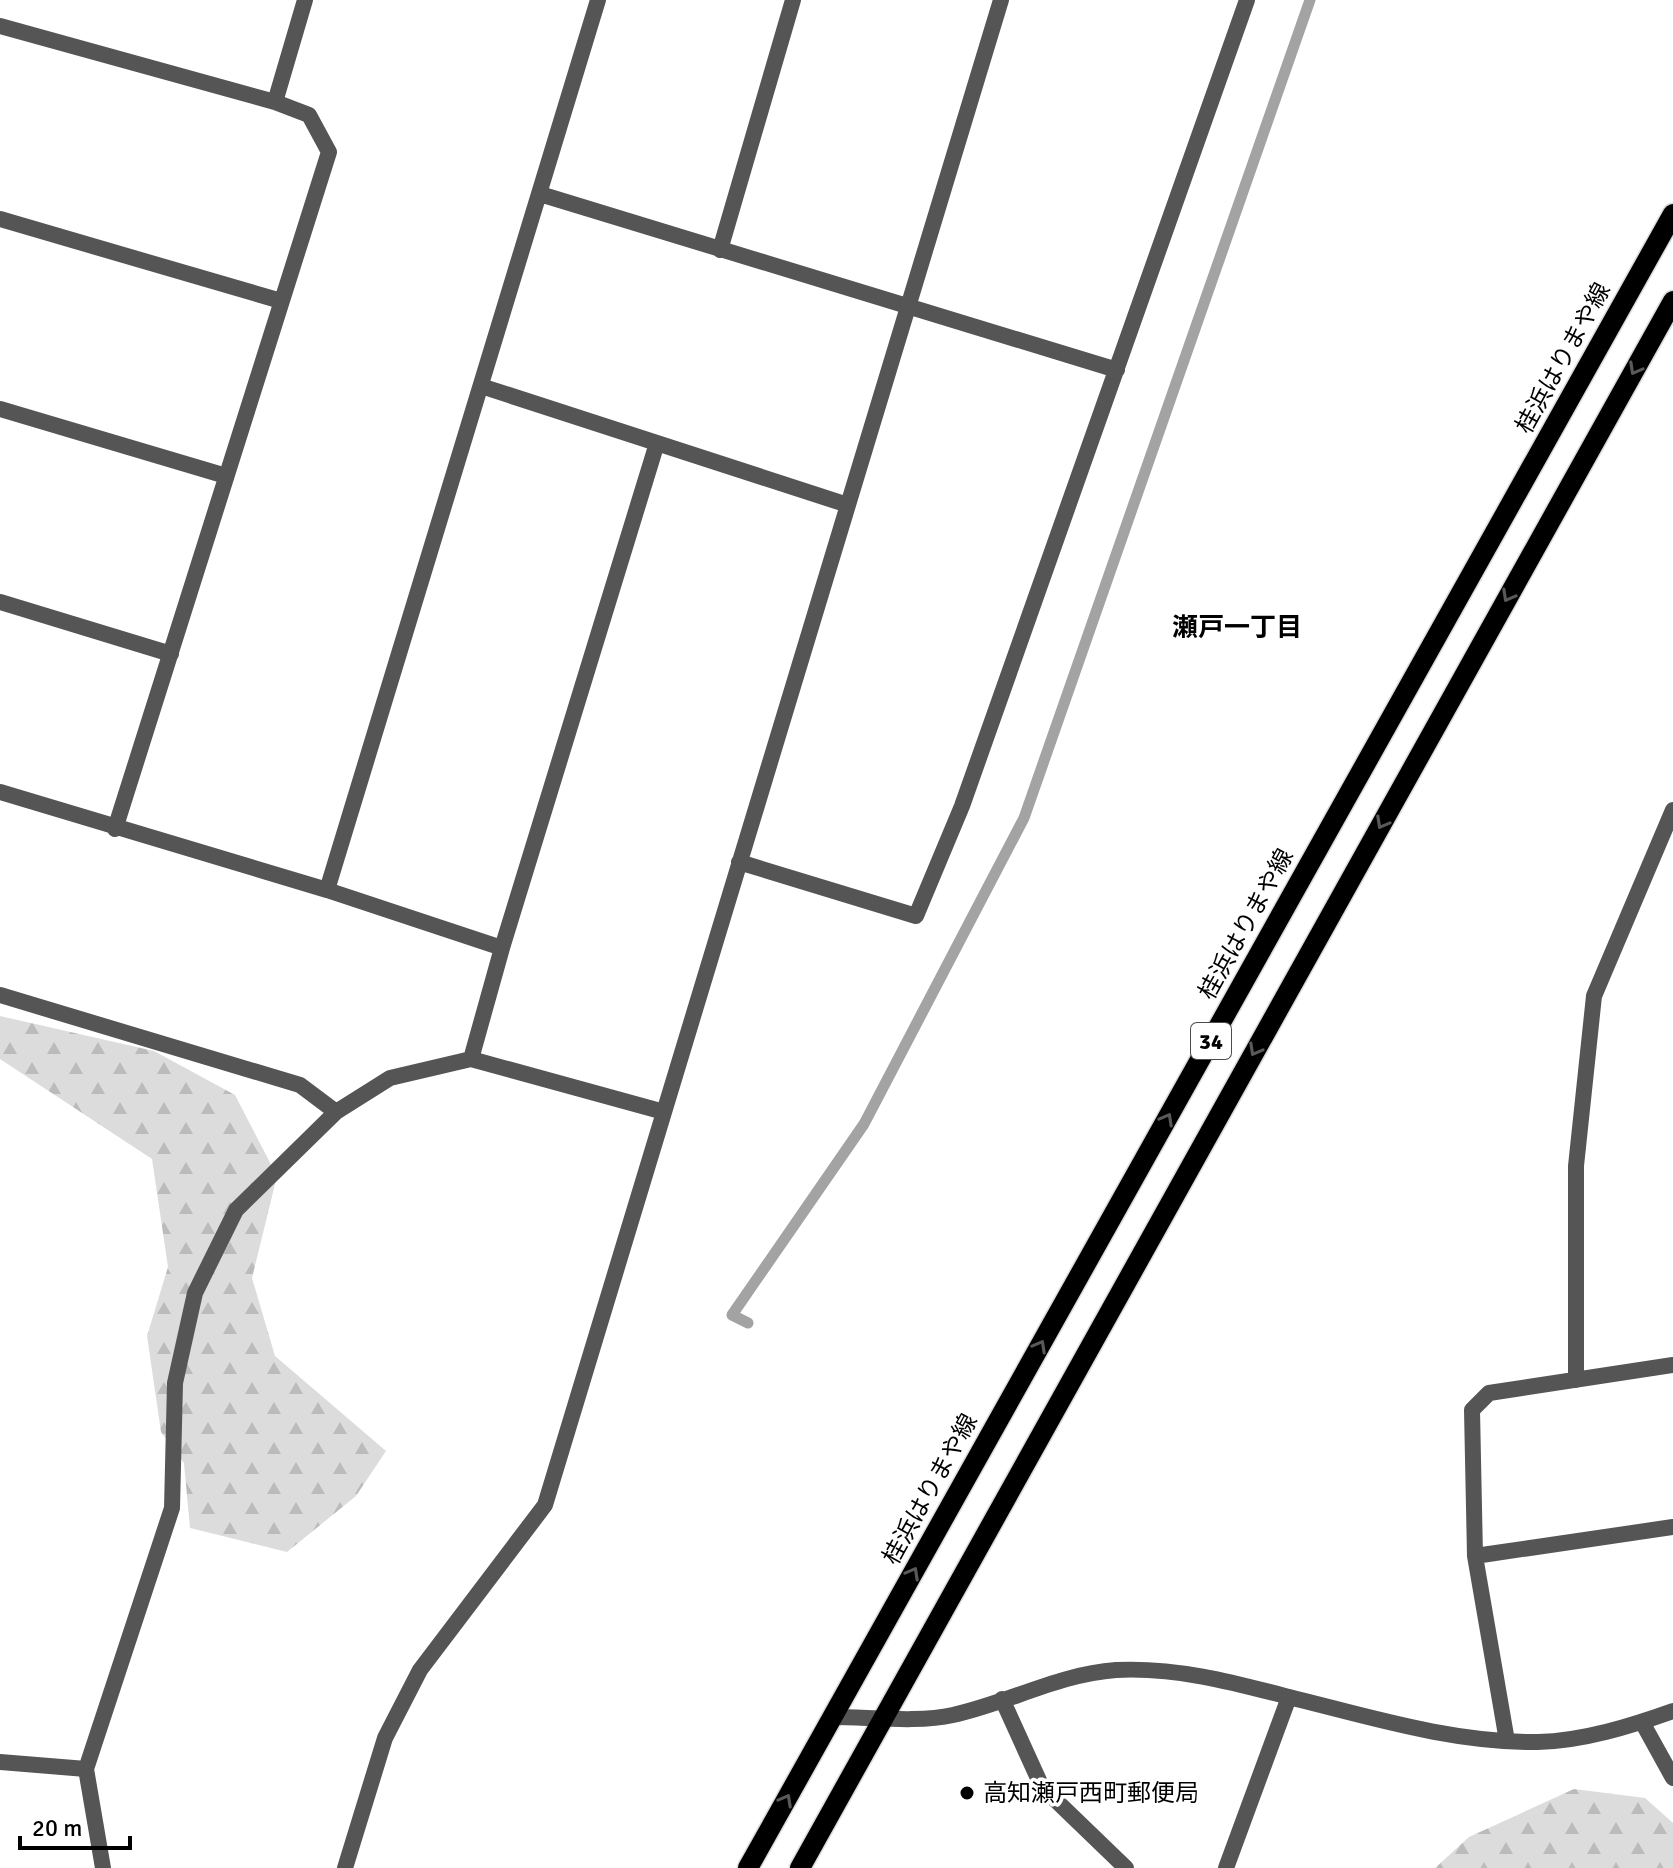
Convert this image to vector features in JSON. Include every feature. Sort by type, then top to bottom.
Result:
[{"type":"main road","name":"桂浜はりまや線","points":[[748,1868],[1673,214]]},
{"type":"main road","name":"34","points":[[800,1868],[1673,301]]},
{"type":"street","points":[[275,102],[305,0]]},
{"type":"street","points":[[327,890],[598,0]]},
{"type":"street","points":[[720,250],[793,0]]},
{"type":"street","points":[[345,1868],[385,1738],[420,1670],[545,1505],[845,504],[1001,0]]},
{"type":"street","points":[[739,862],[916,916],[962,806],[1247,0]]},
{"type":"street","points":[[0,26],[275,102],[309,115],[329,152],[115,829]]},
{"type":"street","points":[[540,194],[1117,370]]},
{"type":"street","points":[[0,219],[281,301]]},
{"type":"street","points":[[481,386],[845,504]]},
{"type":"street","points":[[0,409],[226,476]]},
{"type":"street","points":[[471,1059],[502,948],[657,443]]},
{"type":"street","points":[[0,602],[171,654]]},
{"type":"street","points":[[0,792],[115,829],[327,890],[502,948]]},
{"type":"street","points":[[1576,1380],[1576,1166],[1594,996],[1673,810]]},
{"type":"street","points":[[0,995],[300,1085],[336,1112]]},
{"type":"street","points":[[103,1868],[86,1769],[172,1508],[175,1383],[195,1293],[236,1210],[336,1112],[390,1078],[471,1059],[664,1112]]},
{"type":"street","points":[[1507,1741],[1475,1556],[1472,1410],[1489,1393],[1673,1365]]},
{"type":"street","points":[[1475,1556],[1673,1527]]},
{"type":"street","points":[[833,1717],[952,1716],[1049,1683],[1116,1670],[1200,1674],[1453,1735],[1507,1741],[1541,1742],[1642,1722],[1673,1711]]},
{"type":"street","points":[[1226,1868],[1289,1697]]},
{"type":"street","points":[[1002,1699],[1042,1787],[1126,1868]]},
{"type":"street","points":[[1642,1722],[1673,1778]]},
{"type":"street","points":[[0,1762],[86,1769]]},
{"type":"green space","points":[[0,1016],[154,1051],[235,1095],[277,1176],[252,1278],[275,1356],[386,1451],[356,1496],[287,1552],[190,1528],[184,1463],[161,1432],[147,1336],[168,1267],[152,1159],[0,1059]]},
{"type":"green space","points":[[1574,1789],[1645,1798],[1673,1823],[1673,1868],[1435,1868],[1469,1837]]},
{"type":"waterway","points":[[748,1323],[732,1315],[864,1124],[1024,818],[1310,0]]},
{"type":"place","name":"高知瀬戸西町郵便局","points":[[967,1793]]},
{"type":"district","name":"瀬戸一丁目","points":[[1237,628]]}]
